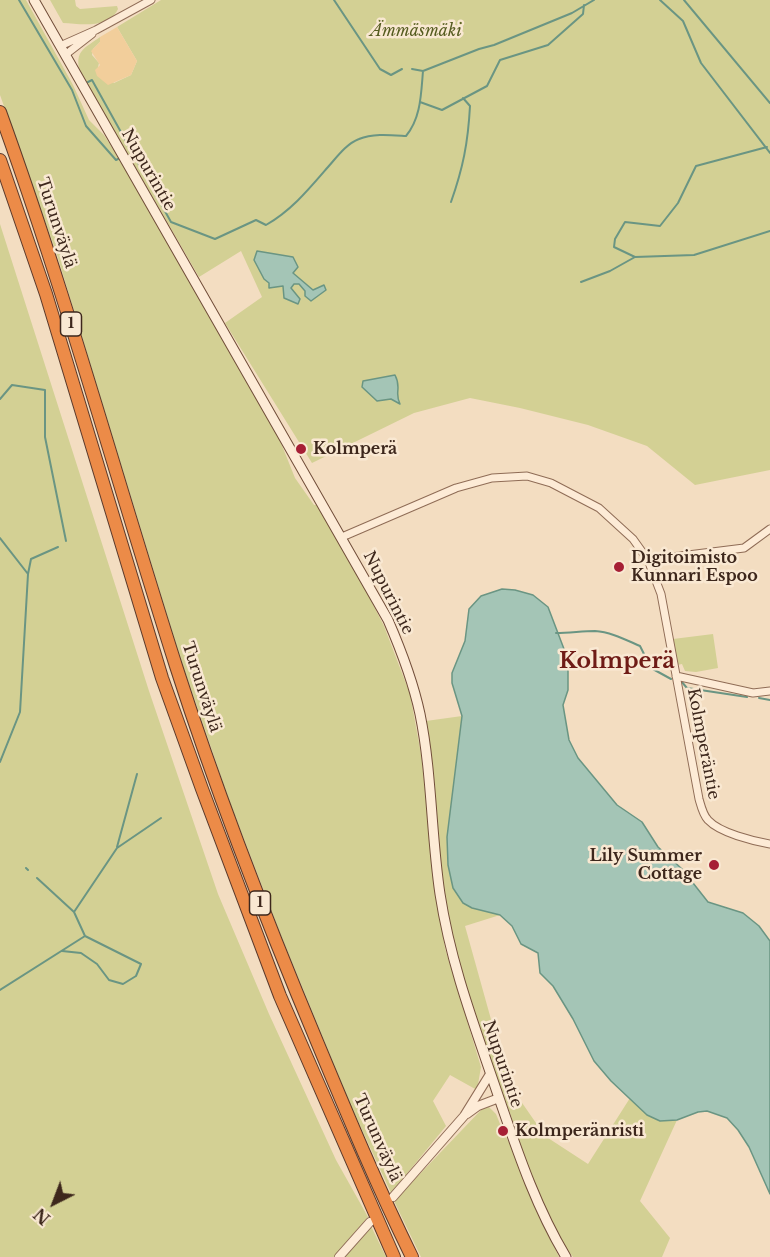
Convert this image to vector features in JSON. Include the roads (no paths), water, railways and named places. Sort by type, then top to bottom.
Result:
[{"type":"highway","name":"Turunväylä","points":[[0,112],[60,288],[170,647],[215,782],[295,989],[341,1099],[412,1257]]},
{"type":"highway","name":"Turunväylä","points":[[0,160],[46,294],[159,667],[186,744],[280,996],[394,1257]]},
{"type":"main road","name":"Nupurintie","points":[[34,0],[388,620],[406,664],[420,714],[439,891],[445,927],[463,995],[537,1202],[566,1257]]},
{"type":"street","points":[[60,46],[96,30],[151,0]]},
{"type":"street","points":[[65,55],[96,30]]},
{"type":"street","name":"Kolmperäntie","points":[[342,537],[456,488],[492,478],[527,476],[551,483],[599,508],[633,539],[648,560],[661,594],[699,799],[708,820],[733,834],[770,844]]},
{"type":"street","points":[[648,560],[744,548],[770,529]]},
{"type":"street","points":[[676,676],[753,693],[770,691]]},
{"type":"street","points":[[393,1197],[464,1116],[490,1074]]},
{"type":"street","points":[[464,1116],[478,1106],[499,1098]]},
{"type":"street","points":[[339,1257],[370,1222]]},
{"type":"waterway","points":[[19,0],[72,90],[86,126],[116,160],[118,159]]},
{"type":"waterway","points":[[334,0],[380,69],[391,75],[402,69]]},
{"type":"waterway","points":[[412,69],[423,71],[494,45],[572,13],[594,0]]},
{"type":"waterway","points":[[660,0],[683,21],[701,63],[770,153]]},
{"type":"waterway","points":[[684,0],[770,103]]},
{"type":"waterway","points":[[420,102],[442,110],[487,86],[500,60],[548,45],[583,14],[584,5]]},
{"type":"waterway","points":[[88,82],[92,80],[171,222],[215,239],[256,220],[266,225],[284,213],[354,141],[376,135],[406,136],[417,114],[423,71]]},
{"type":"waterway","points":[[451,202],[462,166],[468,132],[470,106],[463,98]]},
{"type":"waterway","points":[[635,257],[614,247],[615,239],[625,222],[660,226],[678,203],[696,166],[767,147]]},
{"type":"waterway","points":[[581,282],[610,271],[635,257],[694,255],[770,231]]},
{"type":"waterway","points":[[0,399],[12,385],[45,390],[45,437],[66,541]]},
{"type":"waterway","points":[[0,538],[28,574],[20,712],[0,762]]},
{"type":"waterway","points":[[28,574],[31,559],[58,547]]},
{"type":"waterway","points":[[556,633],[595,631],[618,637],[640,646],[651,668],[671,679]]},
{"type":"waterway","points":[[681,681],[687,688],[747,697]]},
{"type":"waterway","points":[[759,698],[770,700]]},
{"type":"waterway","points":[[117,847],[137,774]]},
{"type":"waterway","points":[[74,912],[117,848],[161,818]]},
{"type":"waterway","points":[[37,878],[74,912],[85,936]]},
{"type":"waterway","points":[[0,990],[85,936],[141,964],[136,976],[123,984],[109,980],[97,964],[81,953],[62,951]]},
{"type":"place","name":"Kolmperä","points":[[301,449]]},
{"type":"place","name":"Digitoimisto Kunnari Espoo","points":[[619,567]]},
{"type":"place","name":"Lily Summer Cottage","points":[[714,865]]},
{"type":"place","name":"Kolmperänristi","points":[[503,1131]]},
{"type":"district","name":"Kolmperä","points":[[617,662]]},
{"type":"park label","name":"Ämmäsmäki","points":[[416,31]]}]
